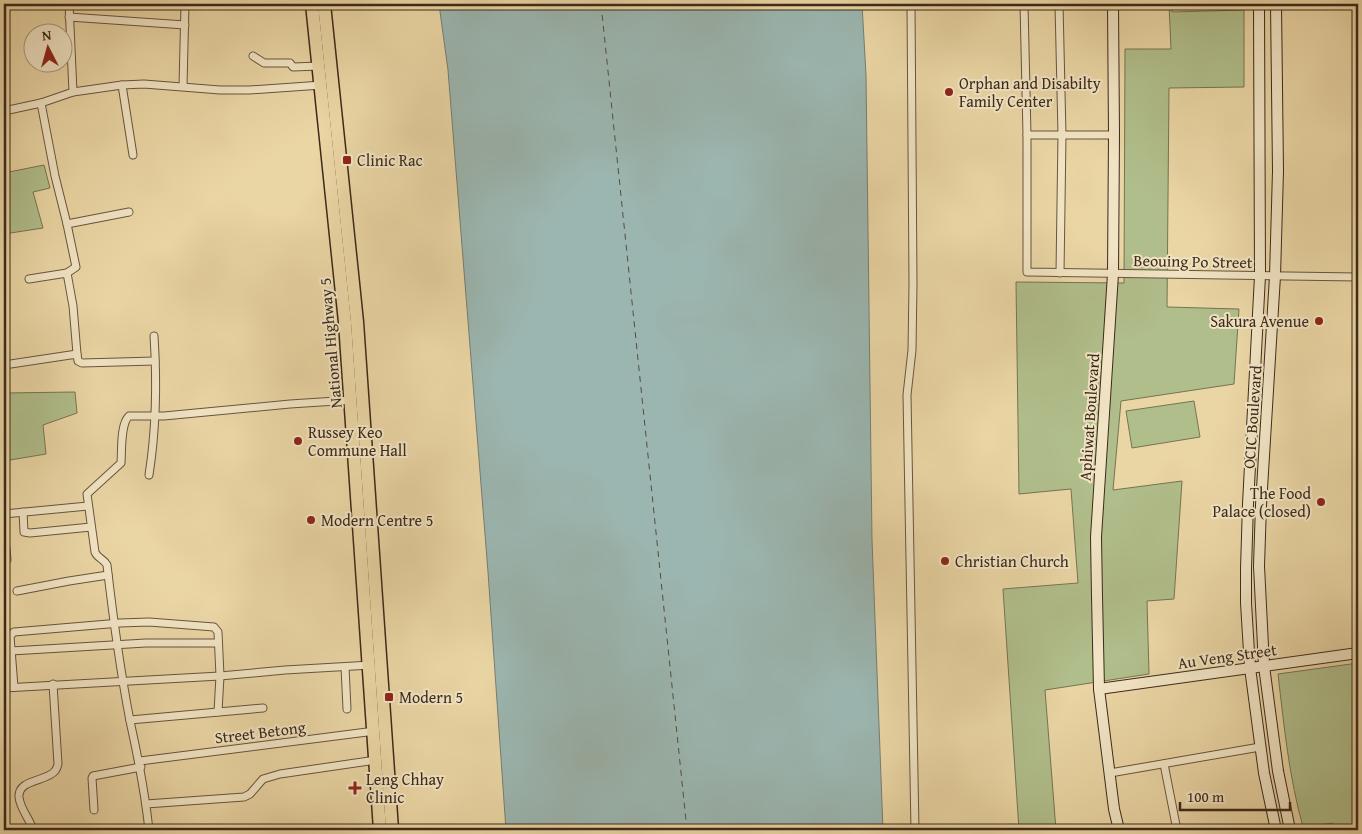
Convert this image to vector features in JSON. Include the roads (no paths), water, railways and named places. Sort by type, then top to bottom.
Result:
[{"type":"highway","name":"National Highway 5","points":[[312,4],[318,66],[326,84],[357,322],[381,760],[380,830]]},
{"type":"highway","name":"National Highway 5","points":[[324,4],[326,84],[375,665]]},
{"type":"highway","name":"National Highway 5","points":[[381,760],[392,830]]},
{"type":"street","points":[[69,4],[73,92]]},
{"type":"street","points":[[183,86],[185,4]]},
{"type":"street","points":[[911,4],[913,284],[912,350],[907,395],[915,830]]},
{"type":"street","points":[[1024,4],[1027,135],[1114,135]]},
{"type":"street","points":[[1059,4],[1062,135],[1060,273]]},
{"type":"street","name":"Aphiwat Boulevard","points":[[1113,4],[1113,274],[1096,537],[1099,689],[1114,809],[1119,830]]},
{"type":"street","name":"OCIC Boulevard","points":[[1259,4],[1260,276],[1246,569],[1250,668],[1264,773],[1276,830]]},
{"type":"street","name":"OCIC Boulevard","points":[[1276,4],[1278,171],[1276,276],[1261,505],[1259,566],[1264,666],[1276,762],[1290,830]]},
{"type":"street","points":[[69,17],[185,25]]},
{"type":"street","points":[[253,56],[264,63],[290,62],[293,67],[297,68],[318,66]]},
{"type":"street","points":[[4,111],[41,103],[73,92],[122,85],[144,84],[220,90],[249,90],[326,84]]},
{"type":"street","points":[[122,85],[133,155]]},
{"type":"street","points":[[29,279],[67,273],[76,266],[55,176],[41,103]]},
{"type":"street","name":"Beouing Po Street","points":[[1027,135],[1027,272],[1358,277]]},
{"type":"street","points":[[67,224],[128,212]]},
{"type":"street","points":[[67,273],[73,306],[78,361],[82,363],[155,361]]},
{"type":"street","points":[[149,475],[155,440],[154,336]]},
{"type":"street","points":[[4,365],[78,354]]},
{"type":"street","points":[[149,830],[140,764],[130,720],[114,623],[108,575],[105,562],[96,556],[87,494],[121,463],[122,435],[125,419],[128,416],[155,416],[352,400]]},
{"type":"street","points":[[4,514],[88,506]]},
{"type":"street","points":[[23,512],[24,532],[91,527]]},
{"type":"street","points":[[4,529],[6,560]]},
{"type":"street","points":[[17,591],[69,580],[108,575]]},
{"type":"street","points":[[14,687],[10,636],[14,632],[114,623],[149,622],[214,627],[218,632],[220,676],[218,712]]},
{"type":"street","points":[[11,651],[118,644],[218,643]]},
{"type":"street","name":"Au Veng Street","points":[[1099,689],[1358,653]]},
{"type":"street","points":[[4,688],[375,665]]},
{"type":"street","points":[[345,667],[347,709]]},
{"type":"street","points":[[33,830],[21,806],[19,796],[21,789],[26,785],[49,776],[55,771],[58,764],[53,684]]},
{"type":"street","points":[[130,720],[263,708]]},
{"type":"street","name":"Street Betong","points":[[94,810],[93,776],[140,764],[379,731]]},
{"type":"street","points":[[1110,774],[1260,747]]},
{"type":"street","points":[[146,804],[244,797],[250,794],[263,778],[381,760]]},
{"type":"street","points":[[1164,764],[1176,830]]},
{"type":"water","points":[[439,4],[862,4],[866,75],[872,540],[883,830],[506,830],[488,572],[448,70]]},
{"type":"place","name":"Orphan and Disabilty Family Center","points":[[949,92]]},
{"type":"place","name":"Clinic Rac","points":[[347,160]]},
{"type":"place","name":"Sakura Avenue","points":[[1319,321]]},
{"type":"place","name":"Russey Keo Commune Hall","points":[[298,441]]},
{"type":"place","name":"The Food Palace (closed)","points":[[1321,502]]},
{"type":"place","name":"Modern Centre 5","points":[[311,520]]},
{"type":"place","name":"Christian Church","points":[[945,561]]},
{"type":"place","name":"Modern 5","points":[[389,697]]},
{"type":"place","name":"Leng Chhay Clinic","points":[[355,788]]}]
